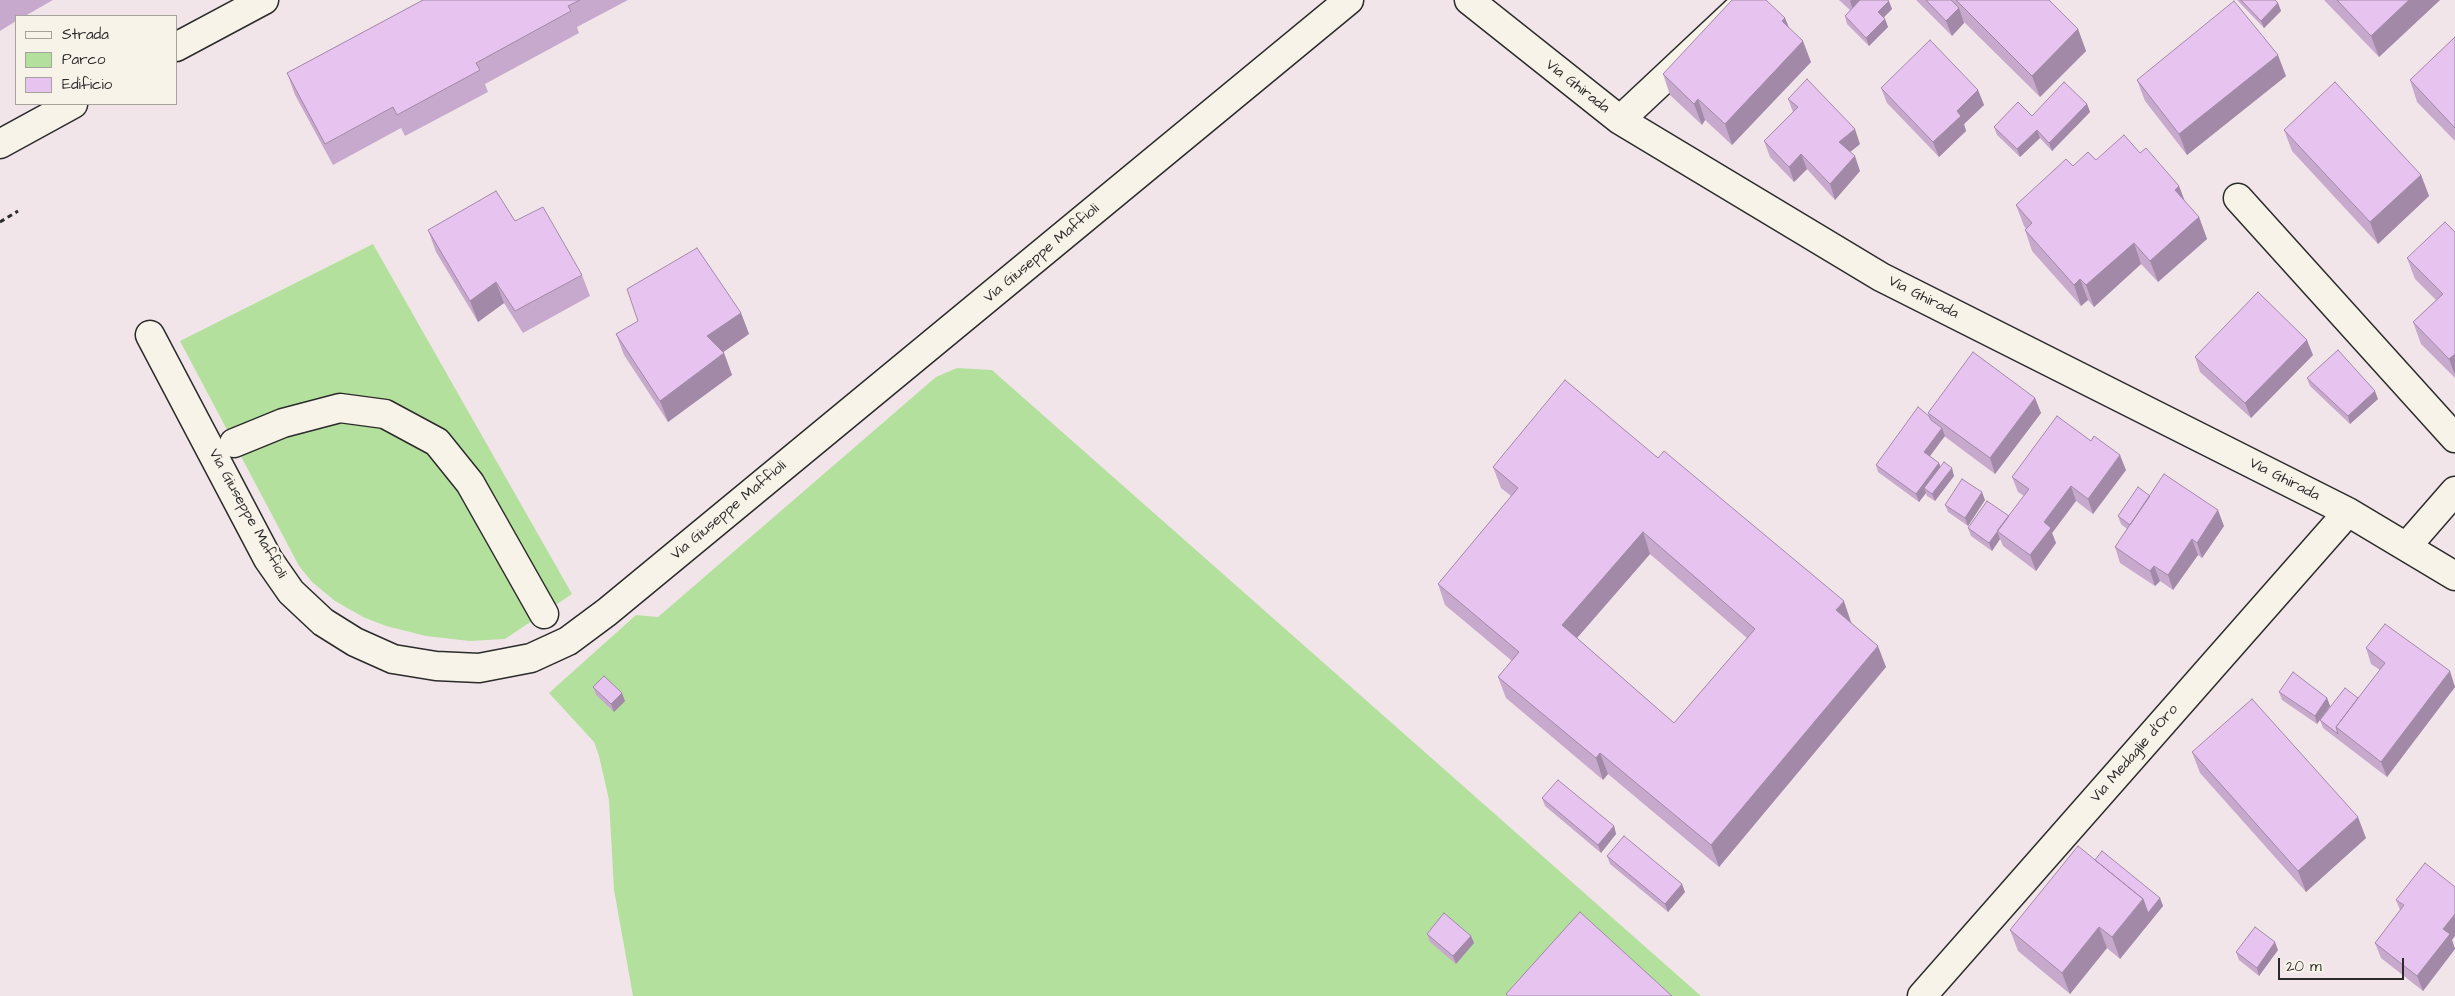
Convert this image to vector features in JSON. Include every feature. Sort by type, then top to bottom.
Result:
[{"type":"street","points":[[178,46],[264,0]]},
{"type":"street","name":"Via Giuseppe Maffioli","points":[[150,334],[268,559],[292,592],[323,622],[355,642],[402,660],[436,666],[479,668],[531,658],[568,640],[607,612],[1349,0]]},
{"type":"street","name":"Via Ghirada","points":[[1469,0],[1620,120],[1881,277],[2348,512],[2455,576]]},
{"type":"street","points":[[1620,120],[1748,0]]},
{"type":"street","points":[[0,144],[71,105]]},
{"type":"street","points":[[2238,198],[2455,438]]},
{"type":"street","points":[[234,443],[283,423],[340,408],[385,414],[437,442],[470,483],[544,614]]},
{"type":"street","points":[[2407,546],[2455,491]]},
{"type":"street","name":"Via Medaglie d'Oro","points":[[1922,996],[2348,512]]},
{"type":"path","points":[[0,222],[18,211]]},
{"type":"green space","points":[[373,244],[572,594],[505,639],[470,641],[426,636],[386,626],[363,617],[335,601],[312,582],[299,566],[180,341]]},
{"type":"green space","points":[[957,368],[992,370],[1701,996],[633,996],[614,890],[609,800],[599,756],[594,742],[549,693],[636,615],[658,617],[936,377]]},
{"type":"building","points":[[423,0],[580,0],[568,6],[571,11],[476,63],[480,70],[397,115],[393,107],[325,144],[287,73]]},
{"type":"building","points":[[1732,0],[1766,0],[1785,18],[1782,21],[1803,41],[1725,124],[1698,99],[1694,104],[1663,74]]},
{"type":"building","points":[[1860,0],[1889,1],[1878,12],[1885,19],[1866,38],[1845,16]]},
{"type":"building","points":[[1926,0],[1951,0],[1959,8],[1946,21]]},
{"type":"building","points":[[1956,0],[2049,0],[2078,29],[2032,76]]},
{"type":"building","points":[[2241,0],[2275,0],[2278,3],[2261,21]]},
{"type":"building","points":[[2337,0],[2409,0],[2371,36]]},
{"type":"building","points":[[2234,1],[2278,55],[2179,134],[2137,80]]},
{"type":"building","points":[[2455,37],[2455,128],[2410,80]]},
{"type":"building","points":[[1930,40],[1978,90],[1957,111],[1961,116],[1933,142],[1881,88]]},
{"type":"building","points":[[1807,79],[1855,129],[1839,142],[1855,156],[1830,184],[1801,154],[1789,167],[1764,141],[1798,107],[1788,99]]},
{"type":"building","points":[[2064,82],[2087,104],[2049,143],[2037,130],[2017,149],[1994,127],[2018,102],[2032,116]]},
{"type":"building","points":[[2335,82],[2421,175],[2370,222],[2284,130]]},
{"type":"building","points":[[2124,135],[2140,153],[2146,148],[2179,186],[2175,190],[2199,217],[2150,261],[2134,243],[2086,285],[2080,279],[2074,285],[2025,230],[2032,223],[2016,205],[2066,159],[2073,166],[2088,152],[2096,160]]},
{"type":"building","points":[[496,191],[515,221],[543,207],[582,275],[515,311],[496,282],[470,301],[428,230]]},
{"type":"building","points":[[2445,222],[2455,232],[2455,354],[2449,359],[2413,322],[2443,294],[2407,258]]},
{"type":"building","points":[[697,248],[741,313],[707,336],[724,353],[660,401],[616,334],[638,321],[627,289]]},
{"type":"building","points":[[2258,292],[2307,340],[2245,403],[2195,357]]},
{"type":"building","points":[[2338,350],[2375,391],[2348,416],[2307,378]]},
{"type":"building","points":[[1973,352],[2035,398],[1990,458],[1928,413]]},
{"type":"building","points":[[1565,380],[1658,458],[1664,451],[1844,601],[1836,610],[1878,646],[1711,845],[1600,753],[1596,758],[1498,677],[1519,652],[1438,584],[1518,488],[1493,467]],"holes":[[[1643,532],[1755,629],[1674,723],[1562,625]]]},
{"type":"building","points":[[1918,407],[1942,428],[1924,452],[1939,463],[1916,494],[1876,465]]},
{"type":"building","points":[[2057,416],[2091,441],[2094,436],[2120,455],[2088,499],[2071,486],[2044,522],[2051,528],[2030,555],[1997,531],[2029,489],[2012,477]]},
{"type":"building","points":[[1944,462],[1952,468],[1932,494],[1924,488]]},
{"type":"building","points":[[2164,474],[2218,510],[2197,543],[2192,539],[2168,575],[2154,566],[2150,571],[2115,547]]},
{"type":"building","points":[[1962,479],[1982,492],[1965,518],[1945,505]]},
{"type":"building","points":[[2138,487],[2150,496],[2130,525],[2118,516]]},
{"type":"building","points":[[1987,501],[2009,516],[1989,543],[1968,528]]},
{"type":"building","points":[[2385,624],[2450,671],[2381,762],[2336,727],[2385,663],[2366,648]]},
{"type":"building","points":[[2293,672],[2327,698],[2315,716],[2279,692]]},
{"type":"building","points":[[604,676],[622,693],[611,704],[593,687]]},
{"type":"building","points":[[2345,688],[2358,698],[2336,727],[2338,734],[2320,720]]},
{"type":"building","points":[[2252,699],[2358,817],[2298,871],[2192,752]]},
{"type":"building","points":[[1558,780],[1614,826],[1598,845],[1542,798]]},
{"type":"building","points":[[1624,836],[1682,884],[1665,904],[1607,856]]},
{"type":"building","points":[[2078,846],[2143,899],[2112,937],[2099,927],[2062,973],[2010,930]]},
{"type":"building","points":[[2102,851],[2160,898],[2148,913],[2143,899],[2095,860]]},
{"type":"building","points":[[2425,863],[2455,887],[2455,914],[2443,929],[2450,934],[2417,976],[2375,943],[2404,905],[2396,900]]},
{"type":"building","points":[[1580,912],[1672,996],[1508,996],[1506,994]]},
{"type":"building","points":[[1444,913],[1471,936],[1453,956],[1427,934]]},
{"type":"building","points":[[2255,927],[2275,942],[2257,968],[2236,952]]}]
